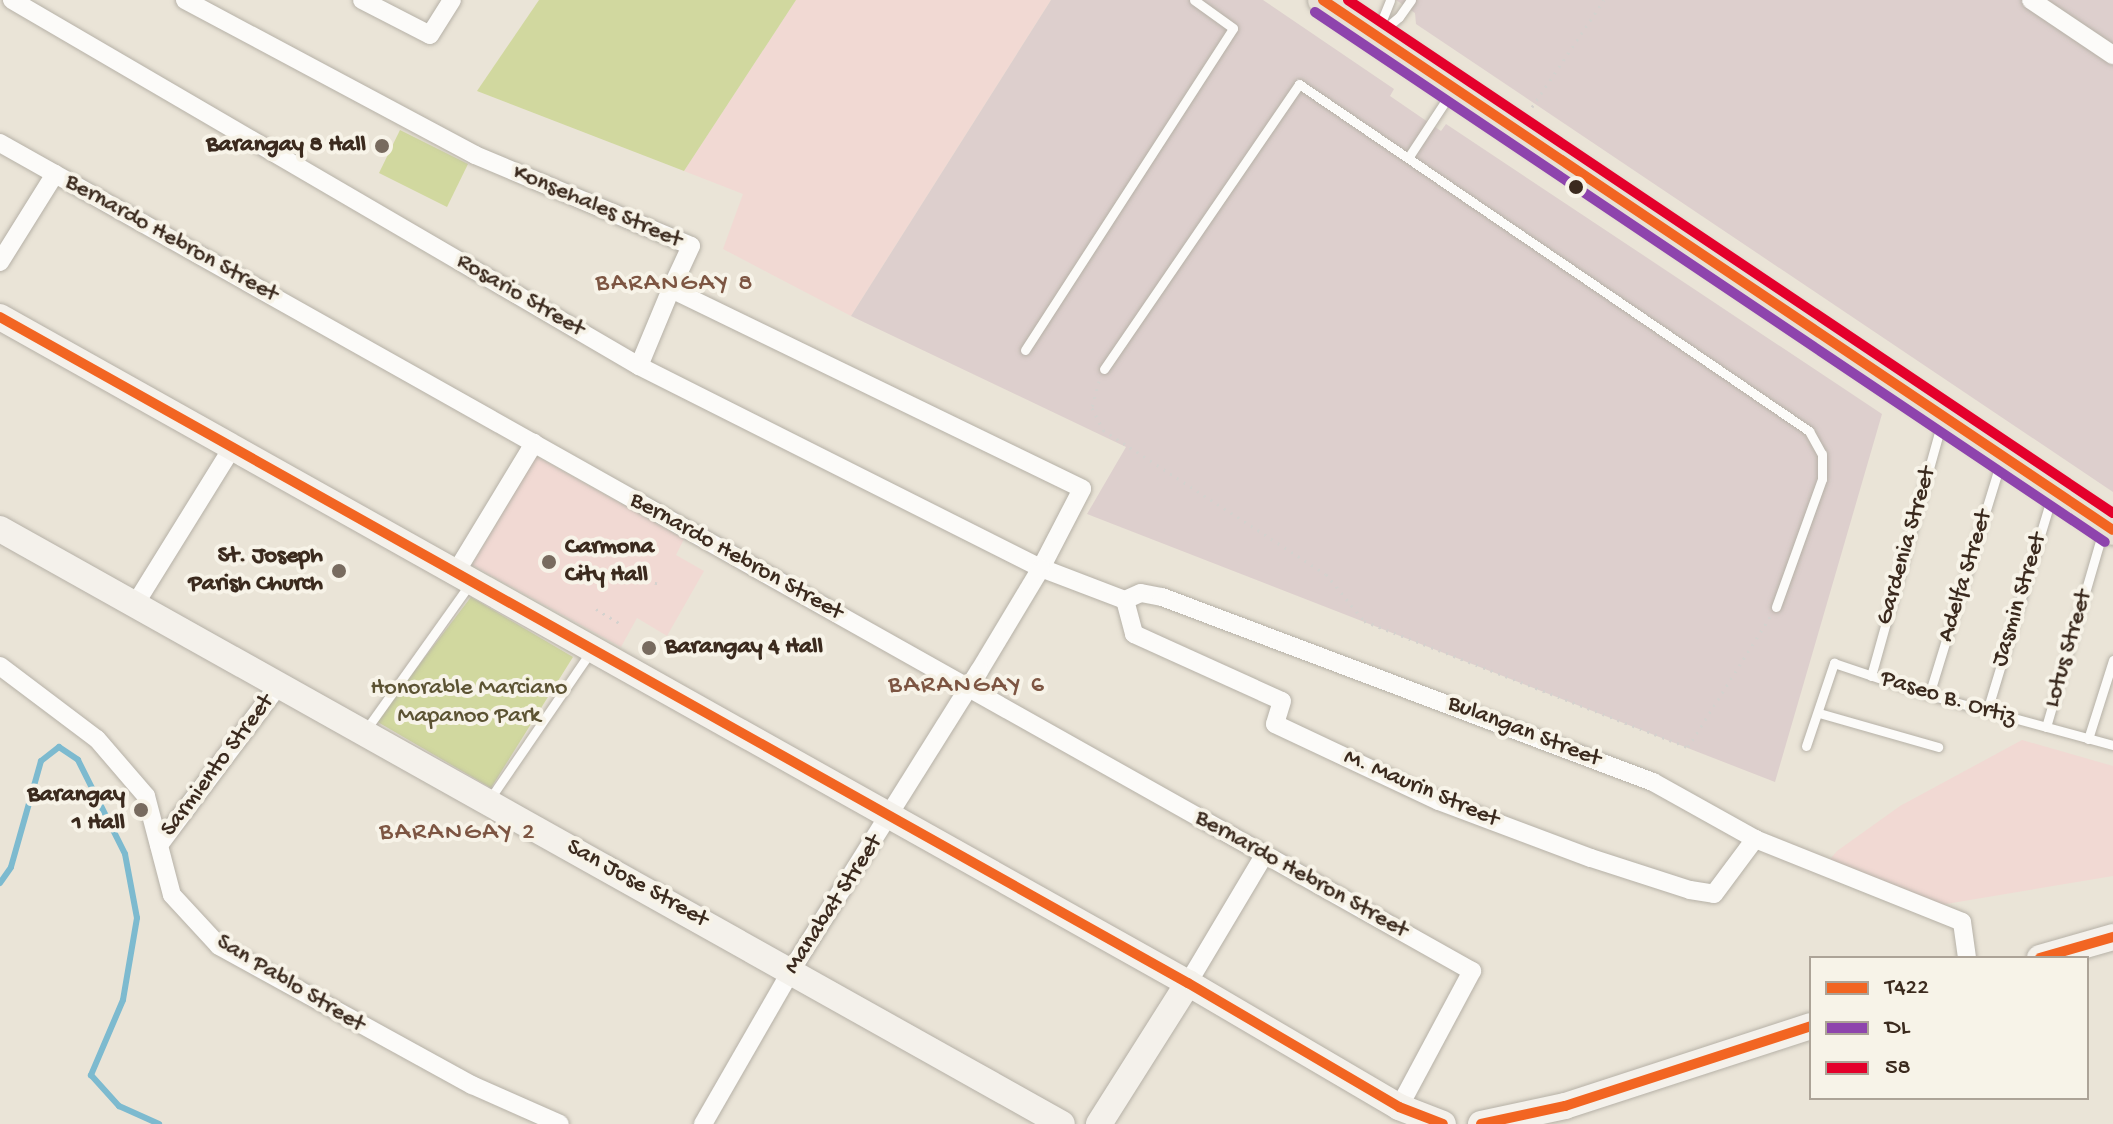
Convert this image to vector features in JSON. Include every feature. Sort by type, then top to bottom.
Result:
[{"type":"highway","points":[[1323,0],[2109,528]]},
{"type":"main road","points":[[0,317],[891,815],[1399,1107],[1443,1124]]},
{"type":"main road","name":"San Jose Street","points":[[0,529],[277,687],[489,800],[1062,1124]]},
{"type":"main road","points":[[2047,956],[2113,937]]},
{"type":"main road","points":[[1099,1124],[1188,983]]},
{"type":"main road","points":[[1481,1124],[1561,1115],[1809,1027]]},
{"type":"street","name":"Rosario Street","points":[[12,0],[639,366],[1041,568]]},
{"type":"street","name":"Konsehales Street","points":[[185,0],[475,155],[691,246],[671,289],[1082,489]]},
{"type":"street","points":[[362,0],[430,35],[452,0]]},
{"type":"street","points":[[2031,0],[2113,55]]},
{"type":"street","name":"Bernardo Hebron Street","points":[[0,143],[1472,971],[1399,1107]]},
{"type":"street","points":[[0,262],[55,174]]},
{"type":"street","points":[[639,366],[671,289]]},
{"type":"street","points":[[464,576],[534,443]]},
{"type":"street","points":[[134,606],[232,448]]},
{"type":"street","name":"Manabat Street","points":[[703,1124],[791,971],[891,815],[1041,568],[1082,489]]},
{"type":"street","name":"Bulangan Street","points":[[1041,568],[1125,600],[1141,593],[1162,597],[1653,782],[1755,839],[1962,922],[1967,956]]},
{"type":"street","name":"M. Maurin Street","points":[[1125,600],[1134,634],[1282,701],[1275,724],[1439,801],[1591,858],[1690,890],[1714,894],[1755,839]]},
{"type":"street","name":"San Pablo Street","points":[[0,666],[97,739],[146,796],[172,895],[219,946],[472,1085],[560,1124]]},
{"type":"street","name":"Sarmiento Street","points":[[159,845],[277,687]]},
{"type":"street","points":[[1188,983],[1265,854]]},
{"type":"lane","points":[[1025,350],[1233,28],[1194,0]]},
{"type":"lane","points":[[1376,36],[1390,0]]},
{"type":"lane","points":[[1376,36],[1399,17],[1411,0]]},
{"type":"lane","points":[[1104,369],[1299,84],[1809,431],[1822,454],[1822,479],[1776,607]]},
{"type":"lane","points":[[1408,158],[1454,88]]},
{"type":"lane","name":"Gardenia Street","points":[[1871,676],[1943,417]]},
{"type":"lane","name":"Adelfa Street","points":[[1929,695],[2002,456]]},
{"type":"lane","name":"Jasmin Street","points":[[1987,711],[2054,490]]},
{"type":"lane","name":"Lotus Street","points":[[2046,727],[2109,528]]},
{"type":"lane","points":[[363,732],[464,576]]},
{"type":"lane","points":[[489,800],[592,650]]},
{"type":"lane","points":[[2088,739],[2113,660]]},
{"type":"lane","name":"Paseo B. Ortiz","points":[[1806,746],[1834,663],[1929,695],[2113,745]]},
{"type":"lane","name":"Paseo B. Ortiz","points":[[1819,713],[1938,747]]},
{"type":"path","points":[[1532,107],[1604,0]]},
{"type":"path","points":[[1104,369],[1092,408],[1103,430],[1326,574],[1364,621],[1688,747],[1776,607]]},
{"type":"path","points":[[648,579],[658,584]]},
{"type":"path","points":[[596,609],[621,624]]},
{"type":"shaded area","points":[[796,0],[1051,0],[851,316],[723,249],[743,194],[684,171]]},
{"type":"shaded area","points":[[1051,0],[1263,0],[1394,89],[1390,96],[1441,131],[1446,124],[1882,414],[1775,782],[1087,514],[1126,447],[851,316]]},
{"type":"shaded area","points":[[1396,0],[2113,0],[2113,492],[1416,24],[1415,13]]},
{"type":"shaded area","points":[[536,456],[684,539],[676,555],[704,571],[667,636],[637,618],[621,647],[472,565]]},
{"type":"shaded area","points":[[2022,740],[2113,766],[2113,876],[1940,905],[1826,864],[1837,851],[1900,806]]},
{"type":"green space","points":[[539,0],[796,0],[684,171],[477,91]]},
{"type":"green space","points":[[400,130],[468,164],[447,207],[379,173]]},
{"type":"green space","name":"Honorable Marciano Mapanoo Park","points":[[471,597],[573,657],[491,788],[376,721]]},
{"type":"waterway","points":[[0,883],[11,867],[41,761],[59,747],[78,760],[125,854],[137,918],[123,1000],[91,1075],[119,1106],[159,1124]]},
{"type":"transit line","name":"T422","points":[[1323,0],[2113,530]]},
{"type":"transit line","name":"58","points":[[1348,0],[2113,513]]},
{"type":"transit line","name":"DL","points":[[1315,12],[2105,542]]},
{"type":"transit line","name":"T422","points":[[0,317],[1188,983],[1399,1107],[1443,1124]]},
{"type":"transit line","name":"T422","points":[[2047,956],[2113,937]]},
{"type":"transit line","name":"T422","points":[[1481,1124],[1565,1106],[1809,1027]]},
{"type":"place","name":"Barangay 8 Hall","points":[[382,146]]},
{"type":"place","name":"Carmona City Hall","points":[[549,562]]},
{"type":"place","name":"St. Joseph Parish Church","points":[[339,571]]},
{"type":"place","name":"Barangay 4 Hall","points":[[649,648]]},
{"type":"place","name":"Barangay 1 Hall","points":[[141,810]]},
{"type":"district","name":"BARANGAY 8","points":[[675,285]]},
{"type":"district","name":"BARANGAY 6","points":[[967,687]]},
{"type":"district","name":"BARANGAY 2","points":[[458,834]]}]
